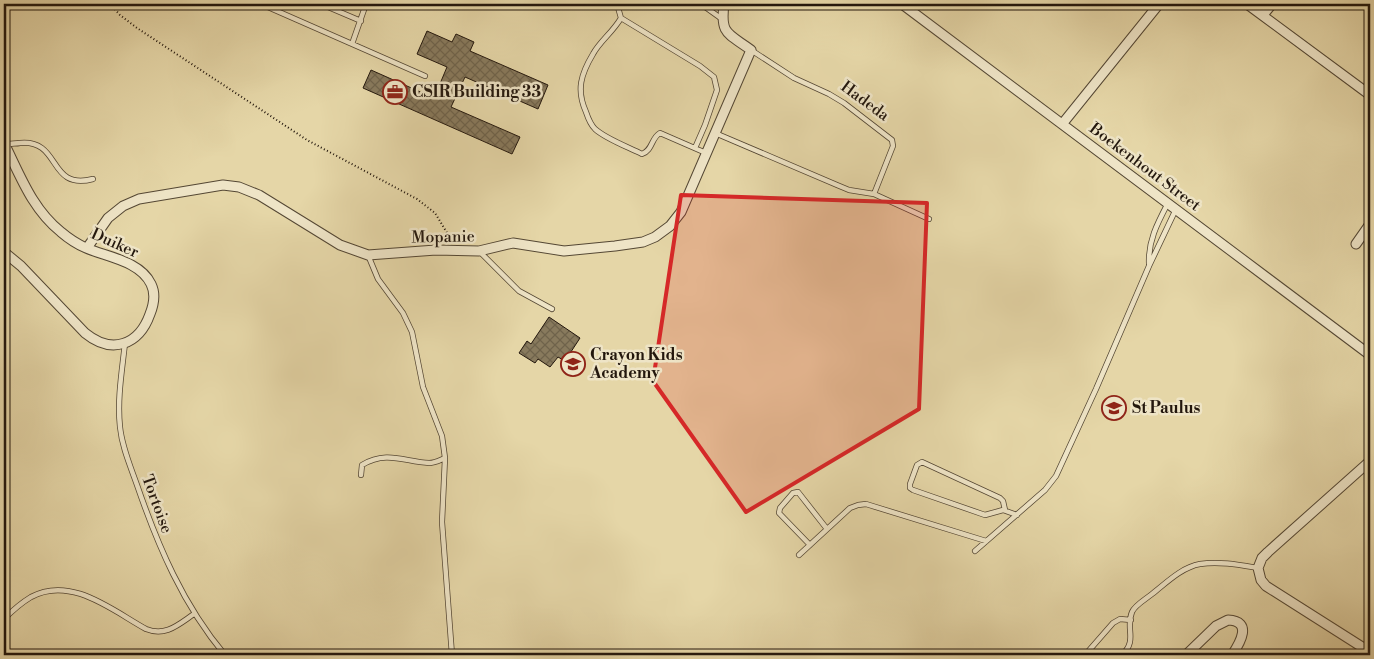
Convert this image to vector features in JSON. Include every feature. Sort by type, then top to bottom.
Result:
[{"type":"street","points":[[722,20],[724,4]]},
{"type":"street","name":"Boekenhout Street","points":[[902,4],[1370,355]]},
{"type":"street","points":[[1063,123],[1159,4]]},
{"type":"street","points":[[1247,4],[1370,95]]},
{"type":"street","points":[[1264,15],[1272,4]]},
{"type":"street","name":"Hadeda","points":[[722,20],[726,32],[751,50]]},
{"type":"street","name":"Mopanie","points":[[87,248],[108,218],[122,206],[139,200],[223,185],[239,187],[254,193],[340,245],[368,255],[436,250],[479,251],[513,243],[573,252],[636,243],[655,237],[670,226],[681,212],[751,50]]},
{"type":"street","name":"Duiker","points":[[4,144],[22,182],[45,218],[72,240],[138,269],[151,285],[154,299],[148,320],[140,332],[125,344]]},
{"type":"street","points":[[1356,244],[1370,224]]},
{"type":"street","points":[[4,252],[92,338],[108,345],[125,344]]},
{"type":"street","points":[[1370,461],[1268,552],[1258,568],[1261,580],[1266,586],[1370,652]]},
{"type":"street","points":[[1186,655],[1216,626],[1228,620],[1237,622],[1243,632],[1242,639],[1232,655]]},
{"type":"lane","points":[[261,4],[425,76]]},
{"type":"lane","points":[[321,4],[361,21]]},
{"type":"lane","points":[[352,44],[366,4]]},
{"type":"lane","points":[[618,4],[621,18],[613,31],[596,48],[584,70],[580,94],[590,123],[597,130],[642,154],[649,150],[655,137],[660,133],[706,153]]},
{"type":"lane","points":[[701,4],[722,20]]},
{"type":"lane","points":[[621,18],[708,71],[717,82],[718,90],[695,148]]},
{"type":"lane","name":"Hadeda","points":[[751,50],[794,78],[844,102],[892,140],[893,146],[874,194]]},
{"type":"lane","points":[[715,133],[837,185],[874,194],[929,219]]},
{"type":"lane","points":[[4,144],[28,142],[38,144],[45,150],[62,174],[71,180],[86,181],[93,179]]},
{"type":"lane","points":[[975,550],[1045,490],[1056,476],[1096,389],[1148,266],[1157,252],[1172,206]]},
{"type":"lane","points":[[1148,266],[1151,238],[1172,206]]},
{"type":"lane","points":[[479,251],[519,291],[552,309]]},
{"type":"lane","points":[[368,255],[378,279],[403,314],[412,332],[416,345],[420,378],[442,436],[445,458],[442,522],[452,655]]},
{"type":"lane","name":"Tortoise","points":[[125,344],[119,411],[122,442],[158,543],[194,614],[225,655]]},
{"type":"lane","points":[[361,475],[362,465],[372,461],[400,457],[430,463],[445,458]]},
{"type":"lane","points":[[1005,510],[1004,502],[1000,498],[922,462],[917,465],[910,484],[910,488],[913,490],[988,516],[1000,510],[1017,515]]},
{"type":"lane","points":[[810,545],[779,512],[780,508],[793,493],[798,492],[827,529]]},
{"type":"lane","points":[[799,555],[850,508],[858,504],[866,504],[986,541]]},
{"type":"lane","points":[[1122,655],[1128,649],[1131,642],[1130,620],[1132,612],[1166,582],[1190,567],[1200,564],[1229,564],[1258,568]]},
{"type":"lane","points":[[4,619],[32,597],[58,591],[72,592],[89,598],[155,632],[169,630],[194,614]]},
{"type":"lane","points":[[1084,655],[1113,623],[1122,619],[1130,620]]},
{"type":"path","points":[[110,4],[120,15],[137,28],[307,140],[417,199],[435,214],[453,243]]},
{"type":"highlighted area","points":[[681,195],[927,203],[919,409],[746,512],[653,381]]},
{"type":"building","name":"CSIR Building 33","points":[[427,31],[452,42],[456,34],[474,42],[470,51],[548,85],[538,109],[465,77],[451,107],[520,137],[512,154],[363,88],[371,70],[434,98],[447,67],[417,54]]},
{"type":"building","points":[[549,317],[580,338],[565,361],[558,357],[550,367],[538,359],[535,363],[519,353],[527,341],[531,344]]},
{"type":"place","name":"CSIR Building 33","points":[[395,92]]},
{"type":"place","name":"Crayon Kids Academy","points":[[573,364]]},
{"type":"place","name":"St Paulus","points":[[1114,408]]}]
